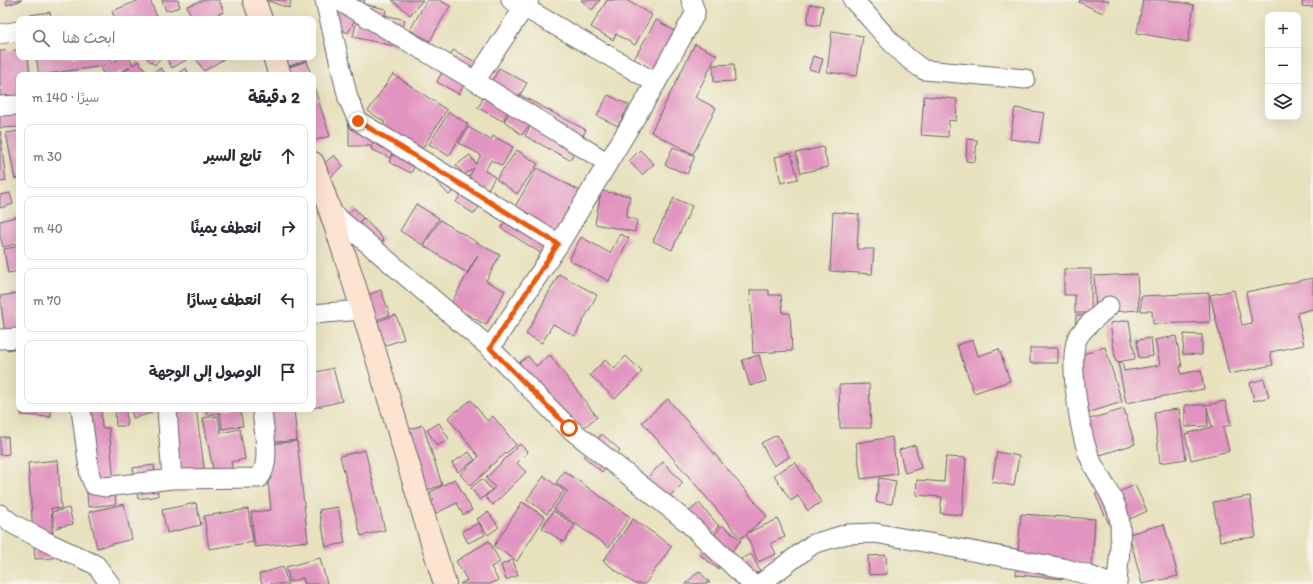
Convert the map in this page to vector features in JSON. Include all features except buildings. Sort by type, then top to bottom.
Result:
[{"type":"main road","points":[[254,0],[260,16]]},
{"type":"main road","points":[[275,60],[279,72]]},
{"type":"main road","points":[[316,171],[331,212],[362,310],[445,584]]},
{"type":"street","points":[[325,0],[348,98],[358,121],[558,244]]},
{"type":"street","points":[[338,0],[476,81],[608,163]]},
{"type":"street","points":[[490,348],[558,244],[656,84],[695,14],[691,0]]},
{"type":"street","points":[[853,0],[890,42],[911,62],[924,70],[1025,79]]},
{"type":"street","points":[[476,81],[522,3],[656,84]]},
{"type":"street","points":[[0,34],[16,31]]},
{"type":"street","points":[[0,106],[16,105]]},
{"type":"street","points":[[331,212],[490,348],[569,428],[687,522],[752,584]]},
{"type":"street","points":[[1109,306],[1078,337],[1074,348],[1078,414],[1089,457],[1114,501],[1119,517],[1120,537],[1116,584]]},
{"type":"street","points":[[316,314],[362,310]]},
{"type":"street","points":[[0,339],[16,338]]},
{"type":"street","points":[[81,412],[88,465],[94,485],[105,487],[172,479],[259,478],[264,472],[266,461],[262,412]]},
{"type":"street","points":[[167,412],[172,479]]},
{"type":"street","points":[[0,514],[13,524],[39,538],[96,565],[110,584]]},
{"type":"street","points":[[760,584],[813,544],[847,534],[875,533],[1063,568],[1088,575],[1111,584]]},
{"type":"route","points":[[358,121],[558,244],[490,348],[569,428]]}]
